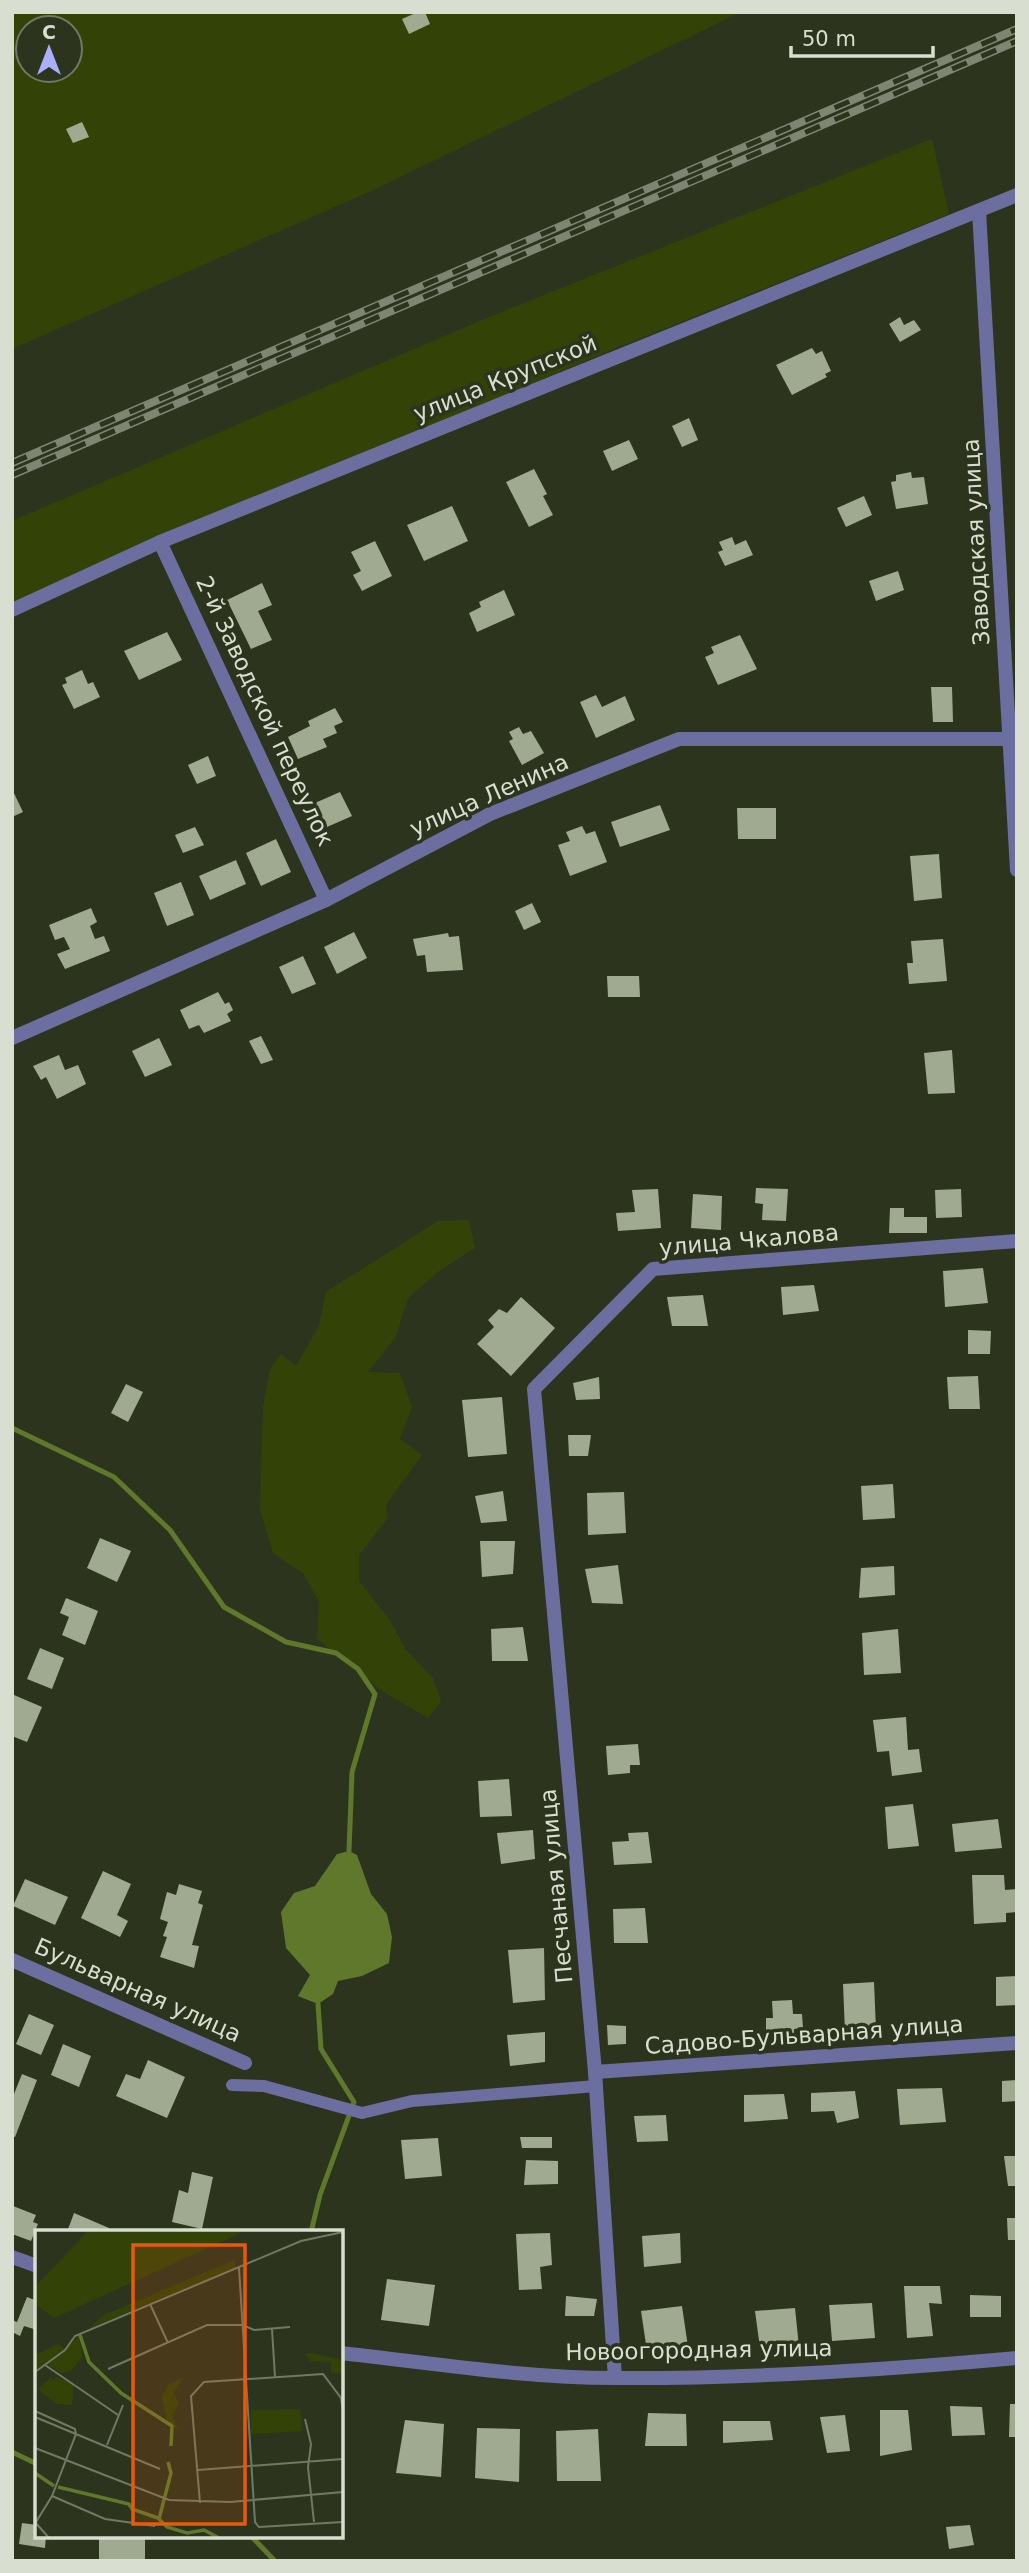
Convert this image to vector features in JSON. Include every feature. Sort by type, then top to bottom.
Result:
[{"type":"street","name":"улица Крупской","points":[[12,610],[160,542],[1017,195]]},
{"type":"street","name":"Заводская улица","points":[[979,211],[1013,741],[1017,870]]},
{"type":"street","name":"2-й Заводской переулок","points":[[160,542],[326,900]]},
{"type":"street","name":"улица Ленина","points":[[12,1038],[326,900],[490,814],[678,739],[1013,741]]},
{"type":"street","name":"улица Чкалова","points":[[534,1389],[653,1269],[1017,1241]]},
{"type":"street","name":"Песчаная улица","points":[[534,1389],[595,2079],[615,2378]]},
{"type":"street","name":"Бульварная улица","points":[[12,1960],[245,2063]]},
{"type":"street","name":"Садово-Бульварная улица","points":[[595,2079],[1017,2043]]},
{"type":"street","points":[[233,2085],[264,2086],[362,2113],[412,2101],[595,2079]]},
{"type":"street","points":[[12,2257],[35,2265]]},
{"type":"street","name":"Новоогородная улица","points":[[343,2353],[547,2375],[615,2378],[892,2369],[1017,2358]]},
{"type":"shaded area","points":[[12,12],[741,12],[371,191],[12,349]]},
{"type":"shaded area","points":[[932,139],[949,214],[599,355],[12,605],[12,521],[482,320]]},
{"type":"shaded area","points":[[469,1220],[475,1248],[439,1271],[408,1298],[395,1338],[368,1372],[400,1373],[412,1407],[400,1439],[422,1455],[386,1505],[387,1519],[359,1555],[359,1581],[389,1619],[406,1650],[433,1678],[441,1701],[428,1718],[382,1691],[317,1639],[319,1602],[304,1574],[273,1553],[260,1510],[263,1407],[270,1369],[281,1354],[296,1366],[319,1326],[326,1292],[438,1221]]},
{"type":"shaded area","points":[[349,1851],[357,1855],[371,1894],[387,1914],[392,1937],[389,1963],[362,1976],[338,1981],[333,1994],[318,2004],[298,1996],[310,1975],[286,1948],[281,1912],[294,1893],[315,1886],[337,1854]]},
{"type":"building","points":[[425,12],[430,24],[409,34],[402,19]]},
{"type":"building","points":[[82,122],[89,137],[73,143],[66,129]]},
{"type":"building","points":[[900,317],[904,325],[914,320],[921,330],[900,342],[889,324]]},
{"type":"building","points":[[812,348],[816,354],[822,351],[831,371],[825,374],[827,377],[792,395],[776,365]]},
{"type":"building","points":[[689,418],[698,440],[682,447],[672,426]]},
{"type":"building","points":[[629,440],[638,459],[612,471],[603,451]]},
{"type":"building","points":[[534,469],[547,494],[543,496],[553,515],[529,527],[506,482]]},
{"type":"building","points":[[911,472],[912,478],[924,477],[928,504],[896,509],[891,482],[896,481],[896,475]]},
{"type":"building","points":[[864,496],[872,515],[846,527],[837,508]]},
{"type":"building","points":[[452,506],[468,541],[424,561],[407,525]]},
{"type":"building","points":[[732,537],[735,545],[746,540],[753,555],[725,566],[718,552],[723,550],[719,542]]},
{"type":"building","points":[[375,541],[392,576],[362,591],[353,575],[361,571],[351,552]]},
{"type":"building","points":[[898,571],[904,590],[876,601],[869,581]]},
{"type":"building","points":[[262,583],[272,605],[258,611],[272,640],[251,649],[227,600]]},
{"type":"building","points":[[504,590],[515,615],[477,632],[469,613],[481,607],[479,602]]},
{"type":"building","points":[[167,632],[182,660],[139,680],[124,651]]},
{"type":"building","points":[[740,635],[757,669],[718,685],[705,657],[714,653],[711,647]]},
{"type":"building","points":[[82,670],[88,684],[93,682],[100,697],[74,709],[62,685],[67,683],[65,678]]},
{"type":"building","points":[[931,687],[952,687],[953,722],[933,722]]},
{"type":"building","points":[[596,695],[602,707],[625,696],[635,720],[596,738],[580,702]]},
{"type":"building","points":[[335,708],[343,722],[334,726],[337,733],[323,739],[327,747],[298,759],[288,737],[310,726],[308,721]]},
{"type":"building","points":[[519,727],[523,734],[531,731],[544,753],[522,765],[509,741],[513,739],[509,732]]},
{"type":"building","points":[[208,756],[216,776],[197,784],[188,765]]},
{"type":"building","points":[[12,789],[23,812],[12,817]]},
{"type":"building","points":[[340,792],[352,816],[327,827],[315,803]]},
{"type":"building","points":[[660,805],[670,830],[620,847],[611,822]]},
{"type":"building","points":[[737,808],[776,808],[776,839],[738,839]]},
{"type":"building","points":[[582,826],[586,834],[595,831],[607,862],[570,876],[558,845],[570,841],[566,832]]},
{"type":"building","points":[[195,827],[204,845],[183,853],[175,835]]},
{"type":"building","points":[[276,839],[291,872],[261,886],[246,853]]},
{"type":"building","points":[[939,854],[942,898],[914,901],[910,856]]},
{"type":"building","points":[[236,860],[246,884],[210,900],[199,876]]},
{"type":"building","points":[[181,882],[194,915],[167,926],[154,893]]},
{"type":"building","points":[[532,903],[541,922],[524,930],[515,911]]},
{"type":"building","points":[[91,908],[97,922],[90,926],[95,939],[104,936],[110,951],[65,969],[57,954],[70,949],[64,937],[55,940],[49,925]]},
{"type":"building","points":[[354,932],[367,958],[337,974],[324,947]]},
{"type":"building","points":[[448,933],[449,937],[459,936],[463,970],[427,972],[425,955],[417,956],[413,939]]},
{"type":"building","points":[[943,939],[947,981],[909,984],[907,963],[913,963],[911,941]]},
{"type":"building","points":[[303,956],[316,984],[292,994],[279,967]]},
{"type":"building","points":[[607,976],[639,976],[640,997],[608,997]]},
{"type":"building","points":[[218,992],[225,1004],[229,1002],[233,1010],[227,1014],[231,1021],[204,1033],[199,1025],[189,1029],[180,1010]]},
{"type":"building","points":[[261,1036],[273,1060],[261,1064],[249,1041]]},
{"type":"building","points":[[159,1038],[172,1065],[145,1077],[132,1051]]},
{"type":"building","points":[[952,1050],[955,1093],[928,1094],[924,1053]]},
{"type":"building","points":[[59,1055],[65,1070],[78,1065],[86,1084],[57,1099],[46,1077],[41,1080],[33,1066]]},
{"type":"building","points":[[756,1188],[788,1189],[786,1221],[762,1220],[763,1204],[755,1203]]},
{"type":"building","points":[[658,1189],[661,1228],[618,1231],[616,1213],[635,1212],[632,1190]]},
{"type":"building","points":[[961,1189],[962,1217],[936,1218],[935,1190]]},
{"type":"building","points":[[693,1194],[722,1196],[721,1230],[691,1228]]},
{"type":"building","points":[[890,1208],[904,1208],[904,1217],[927,1217],[927,1233],[889,1233]]},
{"type":"building","points":[[983,1268],[988,1303],[945,1307],[943,1271]]},
{"type":"building","points":[[814,1285],[819,1311],[783,1315],[781,1287]]},
{"type":"building","points":[[703,1295],[708,1326],[672,1326],[667,1297]]},
{"type":"building","points":[[521,1297],[555,1328],[511,1376],[477,1344],[494,1327],[488,1320],[499,1309],[507,1313]]},
{"type":"building","points":[[968,1330],[991,1331],[990,1354],[968,1354]]},
{"type":"building","points":[[978,1376],[980,1409],[949,1409],[947,1377]]},
{"type":"building","points":[[599,1377],[600,1399],[576,1400],[573,1383]]},
{"type":"building","points":[[126,1384],[143,1392],[128,1422],[111,1413]]},
{"type":"building","points":[[502,1397],[507,1454],[468,1457],[462,1400]]},
{"type":"building","points":[[568,1435],[591,1435],[588,1456],[569,1456]]},
{"type":"building","points":[[893,1484],[895,1518],[863,1520],[861,1486]]},
{"type":"building","points":[[503,1491],[507,1521],[481,1523],[475,1496]]},
{"type":"building","points":[[624,1492],[626,1533],[588,1535],[587,1493]]},
{"type":"building","points":[[100,1538],[131,1551],[117,1582],[87,1568]]},
{"type":"building","points":[[480,1541],[515,1541],[513,1574],[482,1577]]},
{"type":"building","points":[[618,1565],[623,1604],[592,1603],[585,1569]]},
{"type":"building","points":[[894,1566],[895,1595],[859,1598],[861,1568]]},
{"type":"building","points":[[66,1598],[98,1611],[85,1645],[62,1635],[69,1617],[60,1613]]},
{"type":"building","points":[[523,1627],[528,1661],[492,1661],[491,1629]]},
{"type":"building","points":[[898,1629],[901,1673],[864,1675],[862,1633]]},
{"type":"building","points":[[40,1648],[64,1658],[52,1689],[27,1679]]},
{"type":"building","points":[[14,1695],[42,1707],[27,1742],[12,1736]]},
{"type":"building","points":[[906,1717],[908,1750],[919,1749],[922,1772],[892,1776],[889,1751],[877,1752],[873,1720]]},
{"type":"building","points":[[638,1744],[640,1765],[630,1765],[630,1773],[608,1775],[606,1746]]},
{"type":"building","points":[[509,1779],[512,1816],[480,1817],[478,1781]]},
{"type":"building","points":[[913,1804],[919,1846],[888,1849],[885,1807]]},
{"type":"building","points":[[998,1819],[1002,1848],[955,1852],[952,1824]]},
{"type":"building","points":[[533,1830],[535,1859],[501,1864],[497,1833]]},
{"type":"building","points":[[648,1832],[652,1863],[614,1865],[612,1842],[629,1841],[628,1833]]},
{"type":"building","points":[[103,1871],[131,1884],[117,1915],[128,1921],[120,1937],[81,1918]]},
{"type":"building","points":[[972,1875],[1004,1875],[1005,1890],[1017,1889],[1017,1912],[1006,1913],[1006,1922],[974,1924]]},
{"type":"building","points":[[25,1879],[68,1897],[55,1925],[13,1906]]},
{"type":"building","points":[[179,1884],[202,1891],[198,1903],[203,1905],[192,1945],[199,1946],[194,1968],[160,1957],[167,1937],[163,1936],[168,1922],[160,1919],[167,1892],[176,1895]]},
{"type":"building","points":[[645,1908],[648,1943],[614,1943],[613,1909]]},
{"type":"building","points":[[544,1948],[545,2000],[513,2003],[508,1950]]},
{"type":"building","points":[[1017,1976],[1017,2005],[996,2006],[996,1977]]},
{"type":"building","points":[[874,1982],[876,2030],[845,2032],[843,1984]]},
{"type":"building","points":[[792,2000],[793,2014],[802,2014],[803,2028],[794,2029],[794,2038],[774,2038],[774,2030],[766,2030],[766,2018],[773,2018],[772,2001]]},
{"type":"building","points":[[29,2014],[54,2025],[41,2055],[16,2044]]},
{"type":"building","points":[[607,2025],[626,2026],[626,2044],[608,2045]]},
{"type":"building","points":[[545,2032],[545,2062],[510,2066],[507,2035]]},
{"type":"building","points":[[63,2044],[91,2056],[79,2087],[51,2075]]},
{"type":"building","points":[[148,2060],[185,2077],[167,2118],[116,2096],[126,2074],[140,2079]]},
{"type":"building","points":[[22,2074],[37,2080],[15,2137],[12,2136],[12,2099]]},
{"type":"building","points":[[1017,2080],[1017,2101],[1002,2102],[1002,2081]]},
{"type":"building","points":[[942,2088],[946,2122],[900,2125],[897,2089]]},
{"type":"building","points":[[855,2091],[859,2118],[837,2123],[834,2111],[811,2112],[811,2093]]},
{"type":"building","points":[[784,2094],[788,2119],[744,2122],[744,2095]]},
{"type":"building","points":[[666,2115],[668,2141],[637,2142],[634,2116]]},
{"type":"building","points":[[520,2137],[552,2137],[552,2148],[522,2148]]},
{"type":"building","points":[[438,2138],[442,2176],[405,2179],[401,2140]]},
{"type":"building","points":[[1004,2156],[1017,2156],[1017,2186],[1008,2186]]},
{"type":"building","points":[[526,2160],[558,2161],[558,2184],[524,2185]]},
{"type":"building","points":[[192,2172],[213,2177],[202,2229],[172,2222],[179,2190],[188,2193]]},
{"type":"building","points":[[13,2206],[36,2215],[33,2222],[38,2224],[31,2241],[12,2234]]},
{"type":"building","points":[[74,2213],[109,2228],[108,2230],[68,2230]]},
{"type":"building","points":[[1007,2218],[1017,2218],[1017,2240],[1008,2240]]},
{"type":"building","points":[[550,2233],[552,2265],[540,2267],[542,2289],[519,2290],[516,2234]]},
{"type":"building","points":[[680,2233],[681,2263],[644,2267],[642,2236]]},
{"type":"building","points":[[387,2279],[435,2285],[429,2326],[381,2320]]},
{"type":"building","points":[[904,2286],[940,2286],[942,2304],[929,2303],[933,2336],[907,2338]]},
{"type":"building","points":[[970,2295],[1001,2296],[1001,2317],[970,2317]]},
{"type":"building","points":[[566,2296],[597,2299],[594,2316],[565,2316]]},
{"type":"building","points":[[27,2297],[35,2300],[35,2329],[24,2326],[20,2336],[12,2332],[12,2320],[17,2322]]},
{"type":"building","points":[[872,2303],[875,2338],[832,2341],[829,2305]]},
{"type":"building","points":[[682,2306],[688,2347],[647,2351],[641,2311]]},
{"type":"building","points":[[795,2308],[799,2347],[760,2348],[755,2311]]},
{"type":"building","points":[[1010,2404],[1017,2404],[1017,2437],[1009,2437]]},
{"type":"building","points":[[950,2406],[982,2407],[985,2435],[952,2436]]},
{"type":"building","points":[[880,2410],[908,2410],[912,2450],[880,2456]]},
{"type":"building","points":[[648,2413],[686,2414],[687,2446],[645,2446]]},
{"type":"building","points":[[845,2415],[850,2451],[827,2453],[820,2417]]},
{"type":"building","points":[[405,2420],[444,2424],[441,2477],[396,2473]]},
{"type":"building","points":[[723,2421],[770,2421],[773,2440],[723,2443]]},
{"type":"building","points":[[477,2428],[520,2429],[519,2482],[475,2478]]},
{"type":"building","points":[[598,2429],[601,2481],[557,2481],[556,2431]]},
{"type":"building","points":[[22,2523],[35,2525],[35,2538],[46,2538],[45,2548],[19,2544]]},
{"type":"building","points":[[970,2525],[974,2545],[949,2549],[946,2527]]},
{"type":"building","points":[[99,2538],[145,2538],[145,2561],[99,2561]]},
{"type":"waterway","points":[[12,1428],[114,1477],[170,1530],[224,1607],[286,1642],[336,1653],[358,1669],[375,1694],[352,1772],[349,1851]]},
{"type":"waterway","points":[[311,2230],[320,2195],[354,2102],[321,2049],[318,2004]]},
{"type":"waterway","points":[[12,2452],[35,2463]]},
{"type":"waterway","points":[[253,2538],[275,2561]]},
{"type":"railway","points":[[12,463],[1017,29]]},
{"type":"railway","points":[[12,475],[1017,41]]}]
